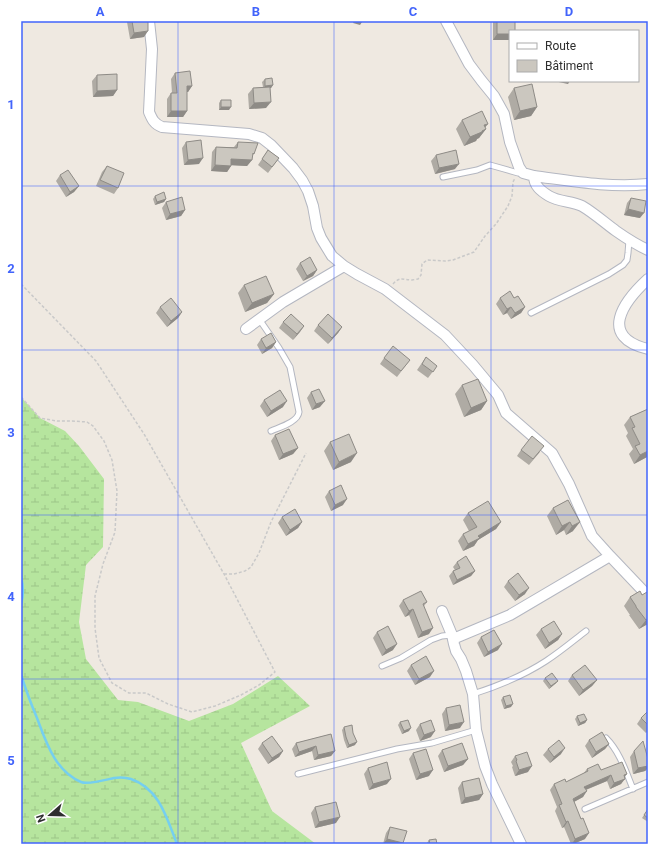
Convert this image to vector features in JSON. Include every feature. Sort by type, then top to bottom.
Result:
[{"type":"street","points":[[149,21],[152,49],[149,112],[153,121],[162,127],[240,132],[249,134],[262,138],[282,156],[302,180],[308,191],[313,206],[317,228],[332,256],[344,266],[385,289],[445,335],[473,365],[498,395],[506,413],[552,453],[569,484],[592,536],[648,596]]},
{"type":"street","points":[[446,21],[469,64],[494,96],[504,114],[510,142],[521,173],[610,186],[637,186],[648,184]]},
{"type":"street","points":[[534,176],[534,181],[538,187],[550,197],[580,205],[629,240],[648,250]]},
{"type":"street","points":[[246,329],[283,302],[344,266]]},
{"type":"street","points":[[648,280],[632,295],[624,306],[619,323],[620,331],[627,341],[648,349]]},
{"type":"street","points":[[452,637],[510,615],[610,556]]},
{"type":"street","points":[[442,611],[456,651],[466,671],[473,694],[476,730],[485,766],[521,844]]},
{"type":"lane","points":[[444,177],[477,170],[490,165],[521,173]]},
{"type":"lane","points":[[531,313],[622,266],[627,260],[629,240]]},
{"type":"lane","points":[[259,319],[290,367],[299,412],[299,416],[295,420],[271,431]]},
{"type":"lane","points":[[473,694],[500,685],[532,670],[547,661],[586,631]]},
{"type":"lane","points":[[382,666],[401,658],[431,640],[442,636],[452,637]]},
{"type":"lane","points":[[298,774],[397,749],[432,743],[476,730]]},
{"type":"lane","points":[[606,738],[615,750],[633,789]]},
{"type":"lane","points":[[585,809],[648,782]]},
{"type":"path","points":[[393,295],[391,285],[403,278],[412,280],[418,279],[421,275],[422,264],[427,260],[444,262],[474,252],[508,206],[512,196],[513,182],[521,173]]},
{"type":"path","points":[[21,284],[96,361],[144,434],[224,574],[275,672],[259,685],[241,695],[215,706],[192,712],[168,704],[146,693],[129,693],[112,683],[99,658],[94,596],[103,564],[115,532],[117,491],[112,460],[104,441],[93,426],[87,422],[57,422],[40,418],[21,398]]},
{"type":"path","points":[[224,574],[234,574],[245,571],[250,567],[259,553],[271,522],[306,452]]},
{"type":"green space","points":[[21,397],[40,418],[65,431],[79,446],[104,479],[103,547],[86,565],[79,622],[86,659],[118,700],[138,702],[189,721],[233,704],[278,676],[310,706],[241,743],[272,811],[316,844],[21,844]]},
{"type":"building","points":[[132,21],[148,21],[148,31],[134,33]]},
{"type":"building","points":[[497,21],[515,21],[515,30],[509,30],[509,34],[497,34]]},
{"type":"building","points":[[190,71],[192,86],[187,86],[187,111],[171,111],[171,93],[177,93],[175,73]]},
{"type":"building","points":[[117,74],[117,90],[97,91],[97,75]]},
{"type":"building","points":[[272,78],[273,85],[265,86],[265,79]]},
{"type":"building","points":[[532,84],[537,107],[520,111],[514,88]]},
{"type":"building","points":[[270,87],[271,102],[254,103],[253,88]]},
{"type":"building","points":[[221,100],[231,100],[231,107],[221,107]]},
{"type":"building","points":[[482,111],[488,124],[484,125],[486,129],[470,137],[462,120]]},
{"type":"building","points":[[201,140],[203,158],[188,160],[186,142]]},
{"type":"building","points":[[238,142],[258,143],[254,154],[253,153],[252,160],[231,159],[231,166],[215,165],[216,147],[237,148]]},
{"type":"building","points":[[268,150],[279,158],[272,167],[262,159]]},
{"type":"building","points":[[456,150],[459,164],[439,168],[436,155]]},
{"type":"building","points":[[107,166],[124,173],[118,188],[100,180]]},
{"type":"building","points":[[68,170],[79,186],[70,192],[60,175]]},
{"type":"building","points":[[164,192],[166,199],[157,202],[155,196]]},
{"type":"building","points":[[182,197],[185,210],[170,214],[166,202]]},
{"type":"building","points":[[631,198],[646,201],[644,213],[628,209]]},
{"type":"building","points":[[310,257],[317,270],[307,276],[300,263]]},
{"type":"building","points":[[266,276],[274,294],[252,303],[244,285]]},
{"type":"building","points":[[510,291],[514,298],[518,296],[525,307],[515,313],[511,307],[507,309],[500,298]]},
{"type":"building","points":[[171,298],[182,312],[171,321],[160,307]]},
{"type":"building","points":[[291,314],[304,326],[297,334],[283,322]]},
{"type":"building","points":[[328,314],[342,327],[332,338],[318,325]]},
{"type":"building","points":[[271,333],[276,342],[266,348],[261,339]]},
{"type":"building","points":[[393,346],[410,360],[401,371],[384,358]]},
{"type":"building","points":[[426,357],[437,366],[433,372],[422,364]]},
{"type":"building","points":[[478,379],[487,401],[471,408],[462,385]]},
{"type":"building","points":[[319,389],[325,401],[316,404],[311,392]]},
{"type":"building","points":[[280,390],[287,401],[271,411],[264,400]]},
{"type":"building","points":[[648,409],[648,451],[640,455],[635,446],[640,444],[632,428],[635,427],[630,417]]},
{"type":"building","points":[[289,429],[298,448],[283,454],[275,435]]},
{"type":"building","points":[[349,434],[357,453],[339,462],[330,442]]},
{"type":"building","points":[[532,436],[544,446],[533,459],[521,450]]},
{"type":"building","points":[[341,485],[347,499],[335,505],[329,491]]},
{"type":"building","points":[[568,500],[580,522],[572,526],[570,522],[562,526],[553,508]]},
{"type":"building","points":[[488,501],[501,522],[478,536],[480,538],[468,544],[463,534],[477,527],[468,513]]},
{"type":"building","points":[[295,509],[302,522],[290,530],[282,517]]},
{"type":"building","points":[[466,556],[475,571],[457,580],[453,571],[460,568],[457,562]]},
{"type":"building","points":[[518,573],[529,588],[519,595],[508,581]]},
{"type":"building","points":[[421,591],[427,602],[423,604],[433,628],[422,632],[413,609],[409,611],[403,600]]},
{"type":"building","points":[[640,591],[642,595],[647,592],[648,594],[648,619],[646,620],[630,597]]},
{"type":"building","points":[[554,621],[562,634],[549,643],[541,629]]},
{"type":"building","points":[[388,626],[397,644],[386,650],[377,632]]},
{"type":"building","points":[[494,630],[502,644],[488,652],[481,637]]},
{"type":"building","points":[[426,656],[434,671],[419,679],[411,665]]},
{"type":"building","points":[[585,665],[597,680],[583,690],[572,675]]},
{"type":"building","points":[[552,673],[558,681],[551,686],[545,678]]},
{"type":"building","points":[[510,695],[513,704],[506,706],[503,697]]},
{"type":"building","points":[[460,705],[464,722],[449,725],[446,708]]},
{"type":"building","points":[[648,711],[648,725],[641,718]]},
{"type":"building","points":[[584,714],[587,720],[580,723],[577,716]]},
{"type":"building","points":[[408,720],[411,728],[404,731],[400,722]]},
{"type":"building","points":[[431,720],[435,731],[424,735],[420,724]]},
{"type":"building","points":[[352,725],[353,733],[357,742],[349,745],[344,727]]},
{"type":"building","points":[[602,732],[609,744],[596,752],[589,740]]},
{"type":"building","points":[[331,734],[335,751],[318,755],[316,746],[299,752],[296,743]]},
{"type":"building","points":[[272,736],[283,751],[272,758],[262,743]]},
{"type":"building","points":[[559,740],[565,748],[554,757],[548,749]]},
{"type":"building","points":[[643,741],[648,759],[648,766],[638,768],[634,751]]},
{"type":"building","points":[[462,743],[468,759],[448,766],[442,750]]},
{"type":"building","points":[[426,749],[433,770],[420,774],[413,753]]},
{"type":"building","points":[[527,752],[532,766],[519,770],[515,756]]},
{"type":"building","points":[[387,762],[391,779],[373,784],[368,768]]},
{"type":"building","points":[[622,762],[627,774],[624,775],[625,779],[614,783],[611,775],[584,787],[587,791],[573,799],[581,819],[583,818],[589,833],[575,839],[568,821],[566,822],[559,805],[562,804],[554,784],[565,779],[566,782],[598,764],[601,770]]},
{"type":"building","points":[[479,778],[483,794],[465,798],[462,782]]},
{"type":"building","points":[[336,802],[340,817],[319,822],[315,807]]},
{"type":"building","points":[[648,809],[648,818],[644,815]]},
{"type":"building","points":[[390,827],[407,831],[403,843],[387,839]]},
{"type":"building","points":[[436,839],[437,844],[430,844],[429,840]]},
{"type":"waterway","points":[[21,576],[23,590],[21,604]]},
{"type":"waterway","points":[[21,675],[48,746],[64,771],[84,783],[92,783],[122,777],[131,779],[141,784],[156,797],[166,815],[177,844]]}]
